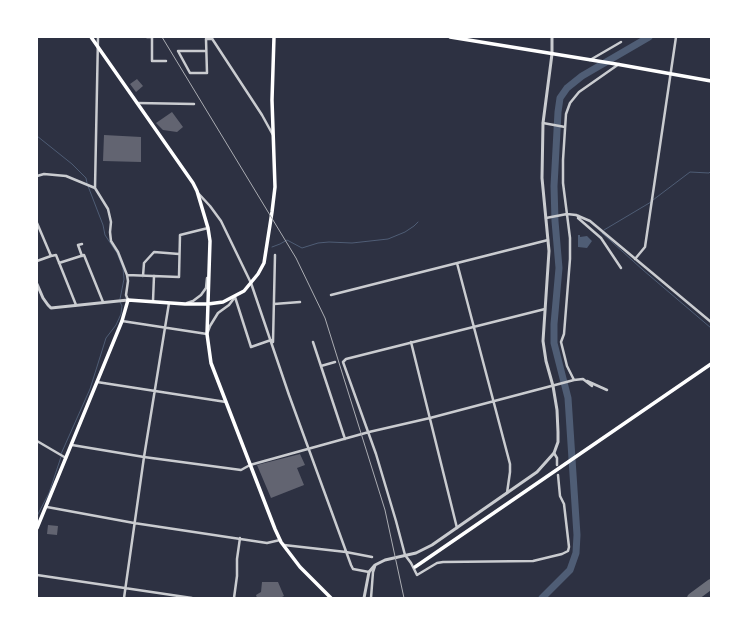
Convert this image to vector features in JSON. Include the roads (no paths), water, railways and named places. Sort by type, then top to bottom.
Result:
[{"type":"main road","points":[[92,37],[193,183],[197,192],[208,228],[210,241],[207,334],[211,363],[280,540],[300,567],[331,598]]},
{"type":"main road","points":[[37,528],[122,321],[128,300],[185,304],[208,304],[223,302],[244,291],[258,274],[264,263],[275,187],[273,135],[274,37]]},
{"type":"main road","points":[[450,37],[711,81]]},
{"type":"main road","points":[[416,567],[711,364]]},
{"type":"street","points":[[37,284],[43,298],[51,308],[128,300],[126,295],[128,281],[127,275],[118,252],[111,241],[111,222],[108,209],[95,188],[98,37]]},
{"type":"street","points":[[147,37],[152,37],[152,61],[166,60]]},
{"type":"street","points":[[364,598],[369,572],[376,565],[385,560],[416,553],[457,529],[537,472],[551,458],[558,442],[553,386],[544,351],[543,332],[549,240],[548,217],[542,178],[542,123],[552,54],[552,37]]},
{"type":"street","points":[[635,259],[645,247],[676,37]]},
{"type":"street","points":[[206,51],[178,51],[190,73],[207,73],[206,39],[211,38],[262,115],[273,135]]},
{"type":"street","points":[[591,60],[621,42]]},
{"type":"street","points":[[573,381],[561,342],[564,334],[570,260],[570,238],[565,214],[563,183],[564,127],[568,107],[573,99],[583,88],[617,64]]},
{"type":"street","points":[[137,103],[194,104]]},
{"type":"street","points":[[542,123],[564,127]]},
{"type":"street","points":[[37,176],[44,174],[66,176],[95,188]]},
{"type":"street","points":[[197,192],[221,221],[251,283],[273,344],[289,395],[353,569],[369,572]]},
{"type":"street","points":[[548,217],[565,214],[579,216],[590,222],[711,322]]},
{"type":"street","points":[[579,216],[578,218],[602,238],[622,268]]},
{"type":"street","points":[[37,223],[51,256]]},
{"type":"street","points":[[127,275],[179,277],[180,235],[208,228]]},
{"type":"street","points":[[331,295],[549,240]]},
{"type":"street","points":[[82,244],[78,245],[82,256],[84,255],[103,302]]},
{"type":"street","points":[[143,276],[144,263],[154,252],[179,254]]},
{"type":"street","points":[[37,261],[56,255],[76,306]]},
{"type":"street","points":[[273,344],[275,255]]},
{"type":"street","points":[[59,263],[82,256]]},
{"type":"street","points":[[457,263],[510,464],[507,493]]},
{"type":"street","points":[[185,304],[193,302],[201,295],[206,288],[209,272]]},
{"type":"street","points":[[152,302],[154,276]]},
{"type":"street","points":[[235,296],[251,347],[271,340]]},
{"type":"street","points":[[122,321],[207,334],[218,313],[229,305],[235,296]]},
{"type":"street","points":[[274,304],[300,302]]},
{"type":"street","points":[[124,598],[134,522],[169,303]]},
{"type":"street","points":[[545,309],[343,360],[369,432],[405,556],[411,563],[416,575],[437,563],[443,562],[533,560],[562,554],[568,551],[569,547],[564,504],[560,496],[558,475]]},
{"type":"street","points":[[313,342],[345,439]]},
{"type":"street","points":[[411,342],[457,529]]},
{"type":"street","points":[[321,366],[335,362]]},
{"type":"street","points":[[583,379],[592,386]]},
{"type":"street","points":[[72,445],[144,457],[240,470],[250,465],[309,448],[573,381],[583,379],[607,390]]},
{"type":"street","points":[[97,382],[226,402]]},
{"type":"street","points":[[37,442],[65,457]]},
{"type":"street","points":[[554,453],[557,458],[557,465]]},
{"type":"street","points":[[46,507],[267,543],[280,540]]},
{"type":"street","points":[[234,598],[240,538]]},
{"type":"street","points":[[284,546],[346,552],[372,557]]},
{"type":"street","points":[[371,598],[373,572],[376,565]]},
{"type":"street","points":[[37,575],[192,598]]},
{"type":"water","points":[[578,235],[580,235],[580,237],[587,236],[592,241],[587,248],[578,247]]},
{"type":"waterway","points":[[542,598],[570,570],[576,553],[577,535],[568,398],[554,343],[554,324],[559,268],[554,186],[560,98],[567,88],[582,76],[649,37]]},
{"type":"waterway","points":[[37,136],[72,164],[86,178],[87,183]]},
{"type":"waterway","points":[[653,200],[690,172],[709,173],[711,171]]},
{"type":"waterway","points":[[88,186],[103,225],[105,235],[117,253],[123,268],[124,279],[120,299]]},
{"type":"waterway","points":[[604,230],[651,202]]},
{"type":"waterway","points":[[272,247],[287,240],[302,248],[318,243],[352,243],[388,239],[405,232],[418,222]]},
{"type":"waterway","points":[[602,233],[711,328]]},
{"type":"waterway","points":[[61,454],[90,389],[106,338],[116,325],[121,314],[122,306],[120,302]]},
{"type":"waterway","points":[[37,516],[49,493],[61,457]]},
{"type":"railway","points":[[162,37],[296,258],[325,318],[385,510],[404,598]]}]
